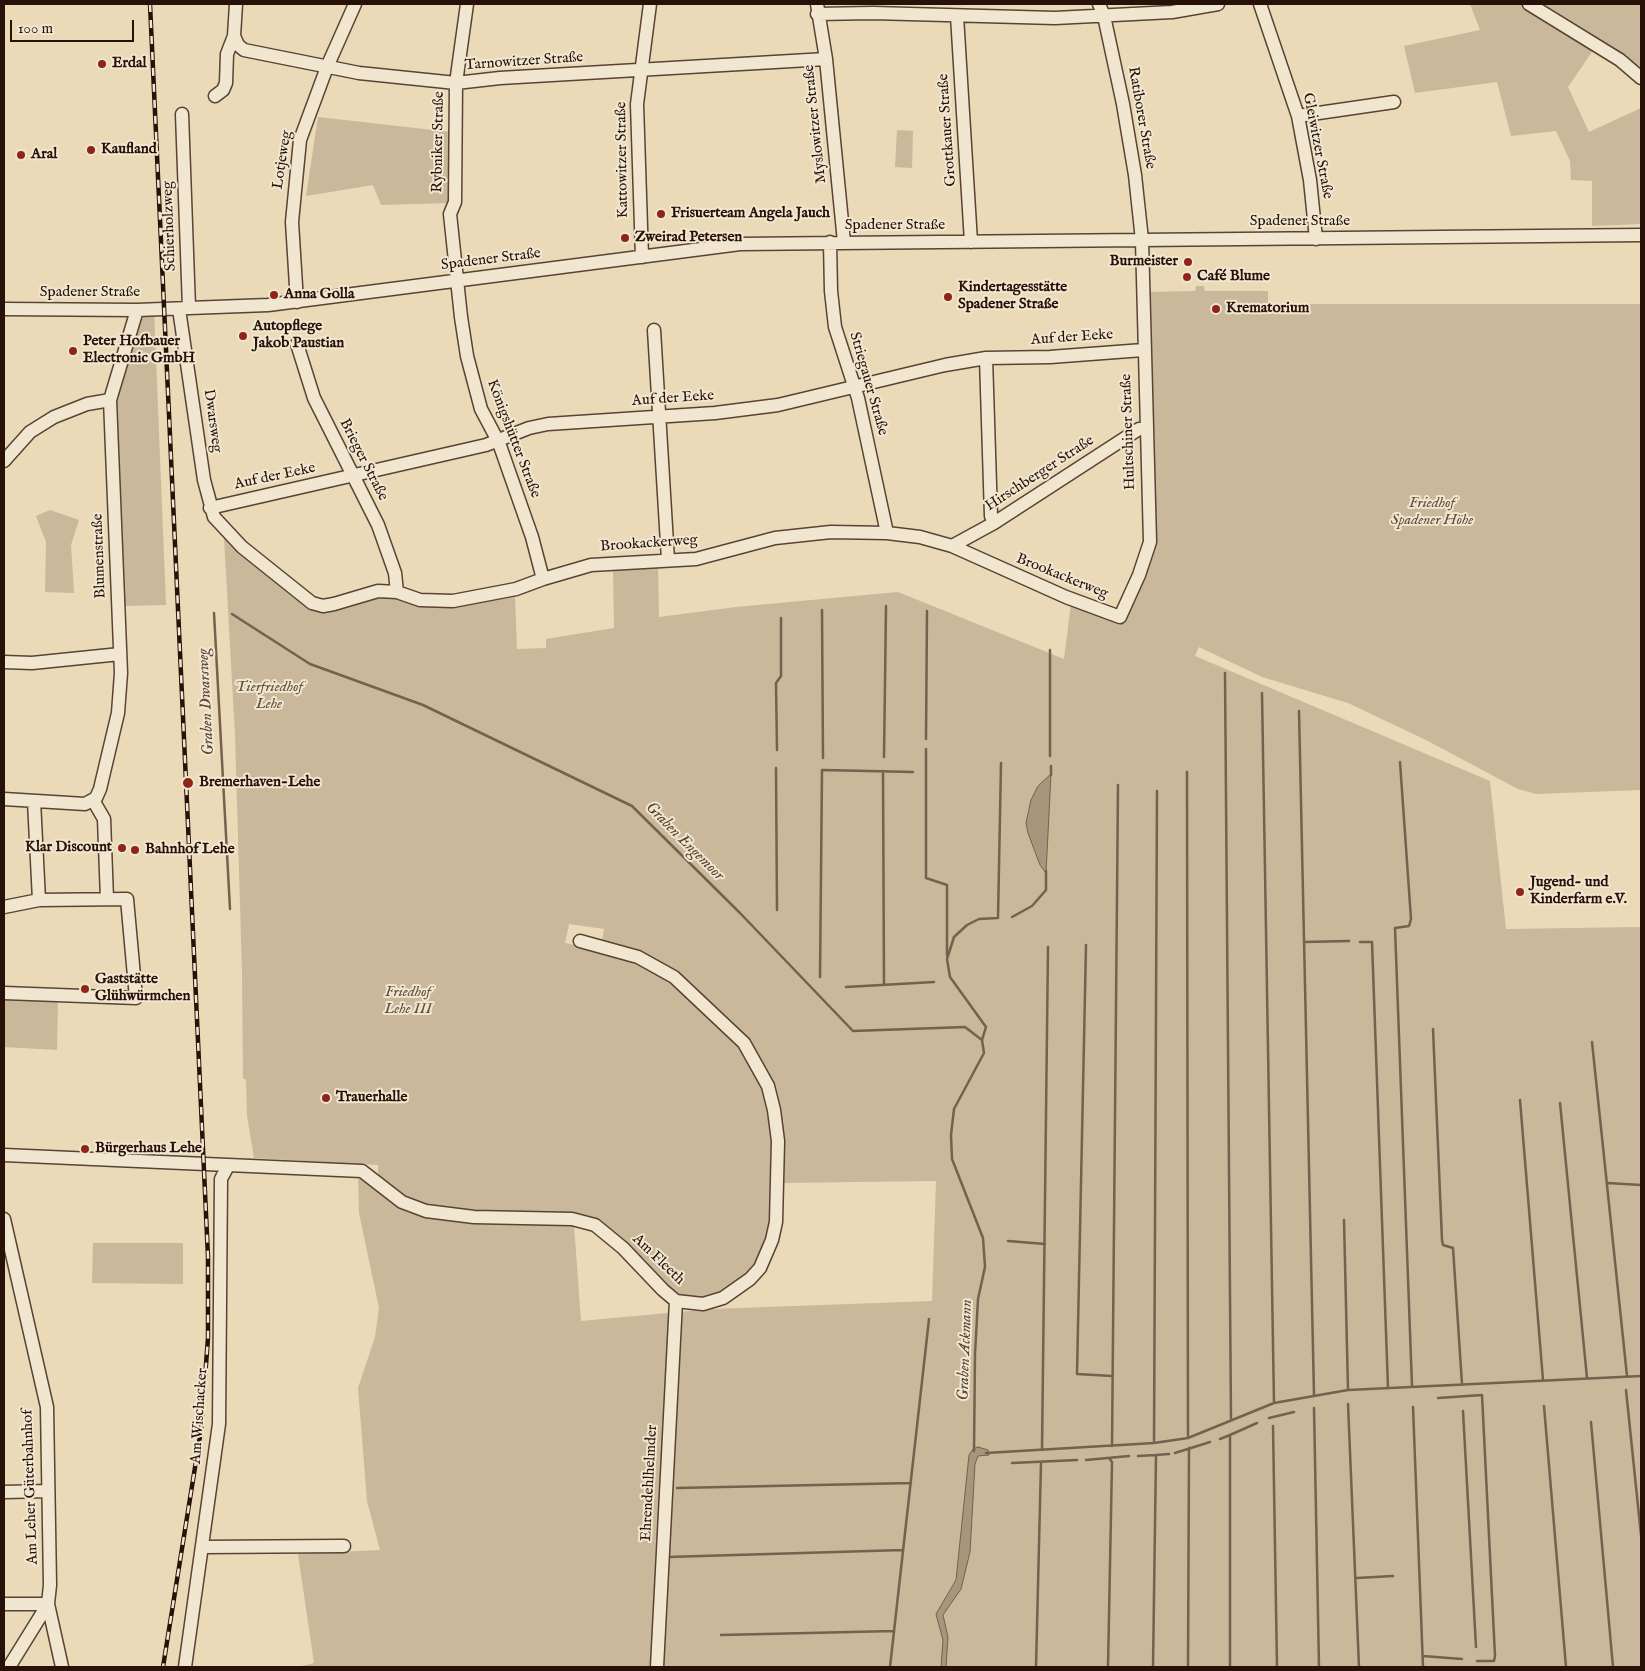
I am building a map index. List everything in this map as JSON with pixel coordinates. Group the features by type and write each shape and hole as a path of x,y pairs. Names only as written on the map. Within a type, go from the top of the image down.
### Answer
{"street":[{"path":"215,96 223,90 226,83 227,54 234,36 236,4"},
{"name":"Lotjeweg","path":"297,302 292,222 300,140 327,67 355,4"},
{"name":"Rybniker Straße","path":"457,280 450,214 455,202 456,83 468,4"},
{"name":"Kattowitzer Straße","path":"642,257 637,104 650,4"},
{"path":"817,9 957,16 1055,18 1102,10 1172,12 1218,4"},
{"name":"Gleiwitzer Straße","path":"1260,4 1298,116 1310,180 1316,238"},
{"path":"1529,4 1620,60 1641,78"},
{"name":"Myslowitzer Straße","path":"817,9 826,59 844,242"},
{"name":"Ratiborer Straße","path":"1102,10 1135,175 1142,240"},
{"name":"Grottkauer Straße","path":"957,16 971,242"},
{"name":"Tarnowitzer Straße","path":"234,36 238,45 244,50 359,73 456,83 500,78 826,59"},
{"path":"1298,116 1394,102"},
{"name":"Schierholzweg","path":"182,114 184,308"},
{"name":"Spadener Straße","path":"4,309 137,310 297,302 740,244 1641,235"},
{"name":"Hultschiner Straße","path":"1120,617 1139,575 1150,542 1143,350 1142,240"},
{"name":"Striegauer Straße","path":"830,242 831,291 835,327 853,388 858,398 887,532"},
{"name":"Königshütter Straße","path":"457,280 467,356 481,409 497,439 532,537 543,578"},
{"name":"Dwarsweg","path":"184,308 204,480 210,508"},
{"name":"Blumenstraße","path":"93,800 100,789 118,713 120,654 110,400 137,310"},
{"path":"654,330 661,416 668,560"},
{"name":"Brieger Straße","path":"297,344 314,398 330,433 355,476 378,525 395,573 397,592"},
{"name":"Auf der Eeke","path":"210,508 486,445 497,439 529,428 548,424 778,405 945,364 986,358 1050,357 1143,350"},
{"path":"986,358 992,516 994,523"},
{"path":"4,461 30,432 54,417 75,408 110,400"},
{"name":"Hirschberger Straße","path":"952,546 994,523 1139,429 1146,429"},
{"name":"Brookackerweg","path":"210,508 214,517 242,547 312,603 323,606 378,591 397,592 420,600 453,601 512,590 543,578 591,565 696,559 775,538 831,532 887,532 920,536 952,546 1066,598 1120,617"},
{"path":"4,662 32,662 120,654"},
{"path":"4,799 85,804 93,800 104,819 107,899"},
{"path":"34,801 39,900"},
{"path":"4,907 39,900 127,899 136,998 4,993"},
{"name":"Am Fleeth","path":"4,1155 228,1166 362,1170 402,1202 426,1211 474,1218 572,1219 595,1225 623,1248 676,1301 703,1304 723,1298 750,1279 765,1259 776,1222 778,1141 774,1110 768,1086 744,1043 674,977 638,956 580,941"},
{"name":"Am Wischacker","path":"185,1667 219,1424 222,1178 228,1166"},
{"name":"Am Leher Güterbahnhof","path":"4,1219 47,1407 50,1585 48,1604 62,1667"},
{"name":"Ehrendehlhelmder","path":"657,1667 676,1301"},
{"path":"4,1492 48,1491"},
{"path":"203,1548 344,1546"},
{"path":"4,1604 48,1604"},
{"path":"9,1667 48,1604"}],"green space":[{"path":"1470,4 1641,4 1641,82 1594,49 1568,87 1589,132 1641,108 1641,224 1592,226 1592,181 1571,180 1570,161 1556,131 1511,136 1497,82 1415,93 1404,46 1480,30"},
{"path":"318,117 451,132 449,203 381,205 373,185 306,196"},
{"path":"897,130 913,131 912,168 895,167"},
{"path":"1196,286 1204,286 1205,291 1268,291 1268,303 1292,304 1641,304 1641,790 1536,794 1518,789 1426,740 1348,703 1262,677 1199,647 1195,656 1490,781 1506,929 1641,927 1641,1667 297,1667 314,1663 298,1554 380,1550 367,1501 358,1388 375,1337 379,1308 359,1213 358,1173 401,1205 425,1213 473,1220 574,1225 581,1321 711,1309 932,1301 936,1181 781,1183 783,1140 772,1087 747,1038 681,976 638,952 602,941 604,929 569,924 565,943 637,959 672,979 743,1049 764,1086 774,1135 773,1223 762,1257 742,1279 715,1295 695,1300 677,1295 666,1288 626,1245 595,1221 570,1215 475,1215 428,1208 408,1201 390,1190 378,1178 378,1165 254,1158 247,1116 246,1079 243,1079 235,735 224,537 299,599 308,604 323,608 389,594 420,604 453,606 515,595 517,649 546,648 546,639 614,628 613,568 658,564 659,617 736,607 898,592 1064,659 1071,603 1122,622 1151,555 1155,541 1148,292 1195,291"},
{"path":"154,309 166,605 123,606 112,401 139,310"},
{"path":"50,510 79,520 71,545 74,593 45,592 46,542 36,516"},
{"path":"4,999 58,1001 57,1050 4,1047"},
{"path":"93,1243 183,1243 183,1284 92,1283"}],"shaded area":[{"path":"1051,774 1046,873 1040,865 1026,823 1031,800 1038,786"},
{"path":"978,1447 988,1450 989,1455 978,1456 975,1464 970,1552 961,1589 943,1615 948,1637 946,1667 941,1667 943,1640 936,1614 956,1580 969,1455 973,1449"}],"waterway":[{"path":"884,757 886,606"},
{"path":"822,610 823,758"},
{"path":"926,739 927,611"},
{"name":"Graben Dwarsweg","path":"214,613 230,909"},
{"name":"Graben Engemoor","path":"232,614 310,664 423,705 632,806 740,913 853,1031 965,1027 982,1040"},
{"path":"777,750 776,683 781,676 781,618"},
{"path":"1050,650 1050,756"},
{"path":"1225,673 1231,1420"},
{"path":"1262,693 1274,1403"},
{"path":"1299,711 1314,1395"},
{"path":"926,749 926,878 947,885 947,955"},
{"path":"1400,762 1411,919 1409,926 1395,928 1412,1386"},
{"name":"Graben Ackmann","path":"974,1451 975,1354 978,1299 985,1267 983,1238 952,1159 951,1135 954,1109 984,1053 982,1040 986,1027 950,977 947,959 954,937 967,925 979,919 998,918 1001,763"},
{"path":"1051,766 1051,775"},
{"path":"776,768 777,910"},
{"path":"820,977 822,770 913,772"},
{"path":"883,771 884,985"},
{"path":"1187,772 1188,1438"},
{"path":"1112,1446 1118,785"},
{"path":"1154,1443 1157,791"},
{"path":"1012,917 1032,906 1046,890 1046,871"},
{"path":"1304,942 1349,941"},
{"path":"1360,942 1372,942 1388,1388"},
{"path":"1086,945 1077,1374 1112,1376"},
{"path":"1042,1450 1048,947"},
{"path":"846,987 934,982"},
{"path":"1433,1029 1442,1240 1443,1245 1453,1248 1462,1384"},
{"path":"1592,1042 1627,1376"},
{"path":"1520,1100 1543,1380"},
{"path":"1560,1103 1587,1378"},
{"path":"1608,1183 1641,1185"},
{"path":"1344,1220 1348,1390"},
{"path":"1008,1241 1045,1244"},
{"path":"890,1667 929,1319"},
{"path":"986,1453 1154,1443 1188,1438 1274,1403 1348,1390 1641,1376"},
{"path":"1626,1390 1641,1535"},
{"path":"1438,1398 1482,1395 1495,1656 1494,1661 1477,1661"},
{"path":"1348,1404 1359,1667"},
{"path":"1544,1406 1566,1667"},
{"path":"1413,1407 1423,1667"},
{"path":"1314,1408 1319,1667"},
{"path":"1463,1411 1476,1647"},
{"path":"1269,1418 1294,1412"},
{"path":"1591,1422 1613,1667"},
{"path":"1230,1435 1257,1423"},
{"path":"1273,1426 1277,1667"},
{"path":"1220,1439 1230,1435 1230,1667"},
{"path":"1175,1453 1210,1442"},
{"path":"1188,1667 1189,1448"},
{"path":"1156,1455 1169,1454"},
{"path":"1138,1456 1156,1455 1153,1667"},
{"path":"1086,1460 1129,1456"},
{"path":"1108,1667 1112,1462 1109,1458"},
{"path":"1012,1463 1077,1460"},
{"path":"1036,1667 1041,1463"},
{"path":"677,1488 911,1483"},
{"path":"668,1557 903,1550"},
{"path":"1357,1578 1393,1576"},
{"path":"721,1635 894,1631"},
{"path":"1423,1656 1462,1659"}],"railway":[{"path":"150,4 208,1257 208,1338 201,1430 163,1667"}],"place":[{"name":"Erdal","path":"102,64"},
{"name":"Kaufland","path":"91,150"},
{"name":"Aral","path":"21,155"},
{"name":"Frisuerteam Angela Jauch","path":"661,214"},
{"name":"Zweirad Petersen","path":"625,238"},
{"name":"Burmeister","path":"1188,262"},
{"name":"Café Blume","path":"1187,277"},
{"name":"Anna Golla","path":"274,295"},
{"name":"Kindertagesstätte Spadener Straße","path":"948,297"},
{"name":"Krematorium","path":"1216,309"},
{"name":"Autopflege Jakob Paustian","path":"243,336"},
{"name":"Peter Hofbauer Electronic GmbH","path":"73,351"},
{"name":"Bremerhaven-Lehe","path":"188,783"},
{"name":"Klar Discount","path":"122,848"},
{"name":"Bahnhof Lehe","path":"135,850"},
{"name":"Jugend- und Kinderfarm e.V.","path":"1520,892"},
{"name":"Gaststätte Glühwürmchen","path":"85,989"},
{"name":"Trauerhalle","path":"326,1098"},
{"name":"Bürgerhaus Lehe","path":"85,1149"}],"park label":[{"name":"Friedhof Spadener Höhe","path":"1432,512"},
{"name":"Tierfriedhof Lehe","path":"269,696"},
{"name":"Friedhof Lehe III","path":"408,1002"}]}
